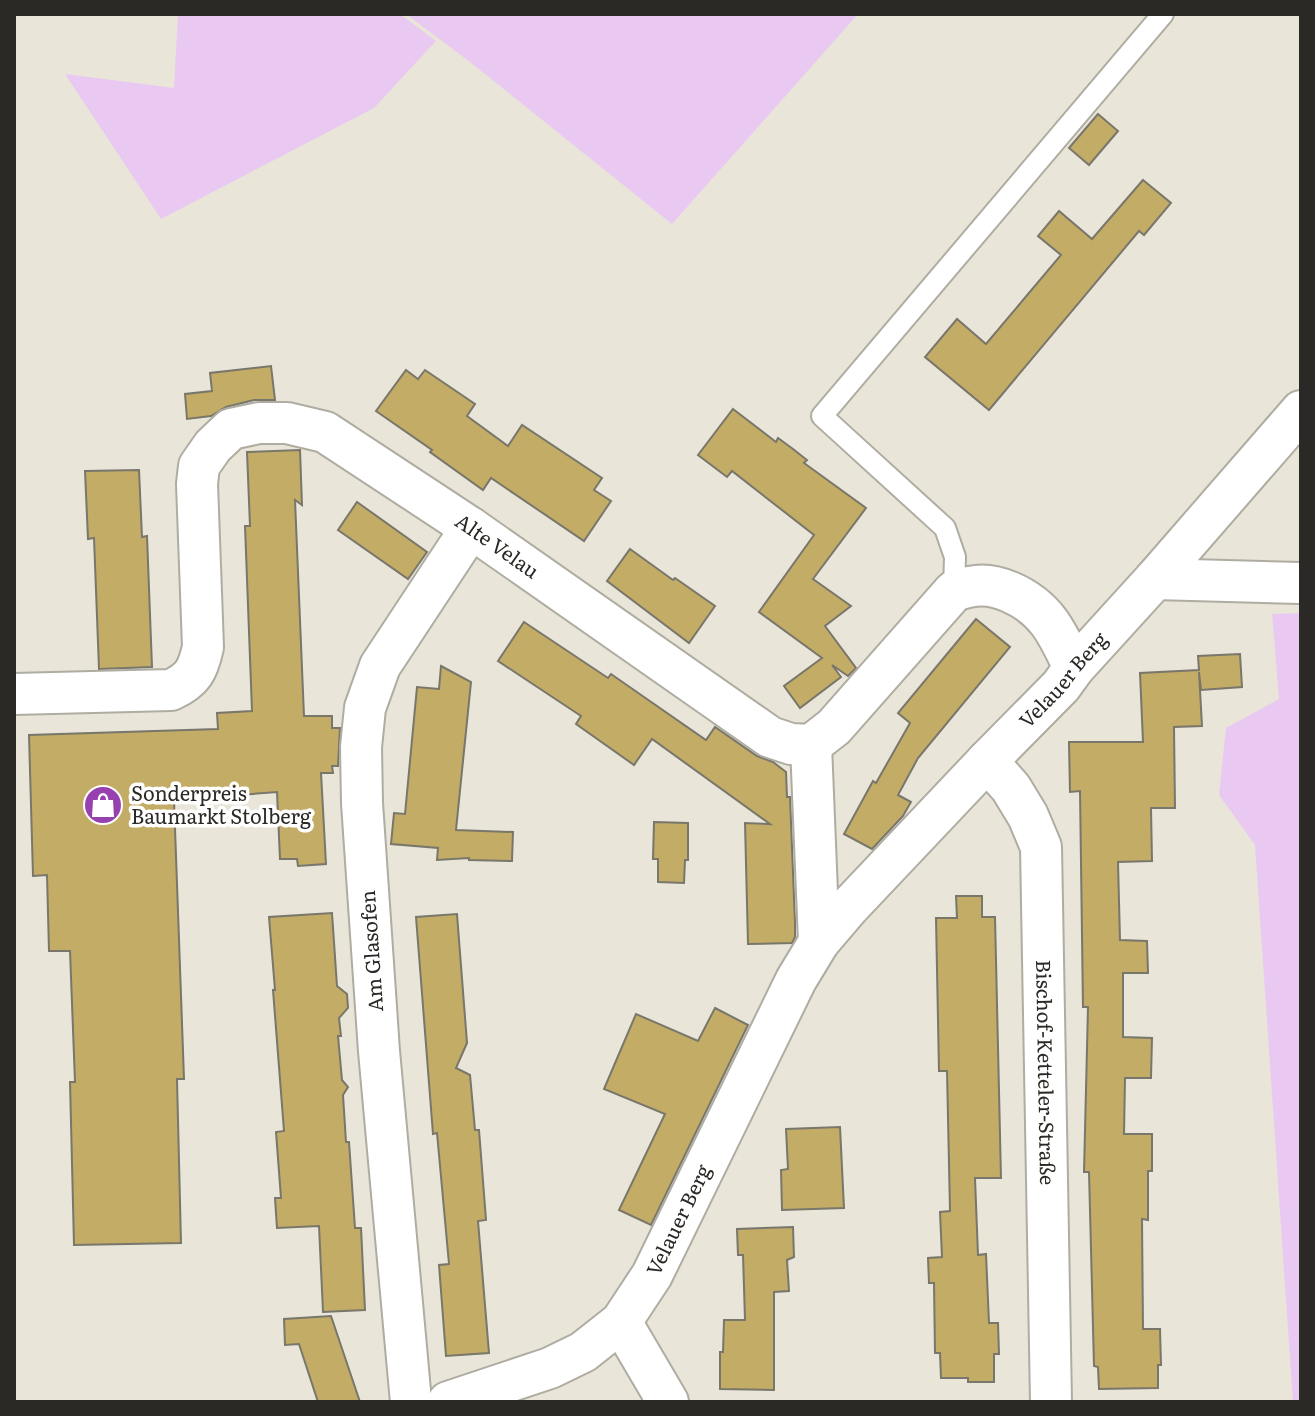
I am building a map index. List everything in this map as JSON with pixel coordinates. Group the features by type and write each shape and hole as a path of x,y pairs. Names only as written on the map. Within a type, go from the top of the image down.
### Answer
{"street":[{"name":"Velauer Berg","path":"448,1402 550,1368 583,1352 621,1322 652,1275 796,980 819,942 1061,686 1301,411"},
{"name":"Alte Velau","path":"14,694 171,690 185,684 198,667 203,647 199,466 213,446 231,429 259,423 287,423 325,432 471,528 770,737 791,744 811,745"},
{"name":"Am Glasofen","path":"411,1402 379,1051 361,747 365,708 380,666 471,528"},
{"path":"1155,579 1301,583"},
{"path":"819,942 811,745 834,727 954,591 973,585 998,587 1025,598 1042,611 1057,632 1074,668"},
{"name":"Bischof-Ketteler-Straße","path":"987,761 1011,788 1028,816 1041,847 1051,1402"},
{"path":"621,1322 668,1402"}],"lane":[{"path":"954,591 955,557 945,528 822,416 1163,14"}],"shaded area":[{"path":"178,14 400,14 436,41 374,108 161,219 65,74 174,88"},
{"path":"406,14 858,14 672,224"},
{"path":"1301,613 1301,1402 1293,1402 1255,845 1219,795 1226,728 1279,699 1272,614"}],"building":[{"path":"1098,114 1118,131 1089,165 1069,148"},
{"path":"1143,180 1171,203 1144,235 1139,231 989,410 925,357 957,319 986,344 1061,255 1038,236 1059,211 1092,239"},
{"path":"271,366 275,400 254,400 226,407 211,416 187,419 185,394 212,391 210,373"},
{"path":"406,370 418,379 425,370 475,404 467,416 508,446 522,425 602,478 594,490 611,501 584,541 491,478 483,490 376,411"},
{"path":"733,409 776,442 778,438 793,449 807,460 804,463 866,508 813,579 851,606 825,626 856,668 848,676 832,665 841,677 800,708 784,686 822,658 759,612 814,535 732,471 727,477 698,455"},
{"path":"300,450 302,505 295,500 304,716 332,716 332,728 340,728 338,766 332,766 333,773 321,773 326,864 298,866 297,859 280,859 277,792 174,800 184,1079 177,1079 181,1243 74,1245 70,1082 75,1082 70,951 49,951 47,875 33,876 29,735 218,729 217,713 252,711 245,526 250,526 247,452"},
{"path":"139,470 142,537 147,536 152,667 99,669 94,538 88,539 85,471"},
{"path":"357,502 427,552 408,579 338,530"},
{"path":"630,549 715,606 689,643 607,581"},
{"path":"976,619 1010,647 918,758 898,795 911,802 903,816 872,849 844,834 910,723 898,713"},
{"path":"524,622 608,678 611,674 706,740 715,727 786,772 787,797 790,797 795,923 792,943 748,944 745,823 770,824 652,739 634,765 576,724 581,716 498,661"},
{"path":"1240,654 1242,687 1201,690 1199,672 1202,726 1174,727 1175,808 1151,808 1152,861 1118,862 1120,940 1147,941 1148,973 1123,973 1123,1037 1152,1038 1151,1078 1125,1078 1124,1134 1152,1134 1148,1220 1142,1219 1143,1329 1160,1329 1161,1365 1158,1365 1158,1388 1099,1389 1098,1367 1094,1366 1089,1172 1084,1172 1088,1007 1083,1007 1080,791 1070,792 1069,742 1143,742 1140,673 1199,670 1198,656"},
{"path":"441,666 471,682 456,830 513,832 512,861 469,858 437,860 438,848 391,844 394,813 405,814 417,687 439,689"},
{"path":"654,822 688,823 688,860 685,860 684,883 658,882 658,859 653,859"},
{"path":"956,896 982,896 982,917 995,917 1001,1178 975,1178 978,1255 986,1254 989,1323 998,1323 999,1354 994,1354 994,1382 941,1378 940,1353 935,1353 934,1283 929,1283 928,1258 942,1257 940,1212 950,1211 947,1071 939,1071 936,918 957,918"},
{"path":"332,913 337,986 347,994 348,1008 339,1018 341,1036 338,1036 342,1080 348,1087 343,1095 346,1142 349,1142 355,1228 361,1228 365,1310 323,1312 319,1226 277,1228 275,1198 281,1198 276,1132 284,1131 269,917"},
{"path":"457,914 467,1043 456,1068 470,1075 475,1130 479,1130 486,1220 478,1221 489,1353 446,1356 439,1265 449,1264 437,1133 433,1134 416,917"},
{"path":"715,1008 748,1025 651,1225 619,1210 665,1114 604,1089 636,1014 698,1041"},
{"path":"840,1127 844,1208 782,1210 781,1170 788,1169 786,1129"},
{"path":"793,1227 794,1257 787,1260 789,1291 774,1292 774,1390 720,1389 724,1320 745,1320 743,1255 738,1255 737,1229"},
{"path":"331,1316 360,1402 318,1402 299,1344 285,1345 284,1319"}],"place":[{"name":"Sonderpreis Baumarkt Stolberg","path":"103,805"}]}
